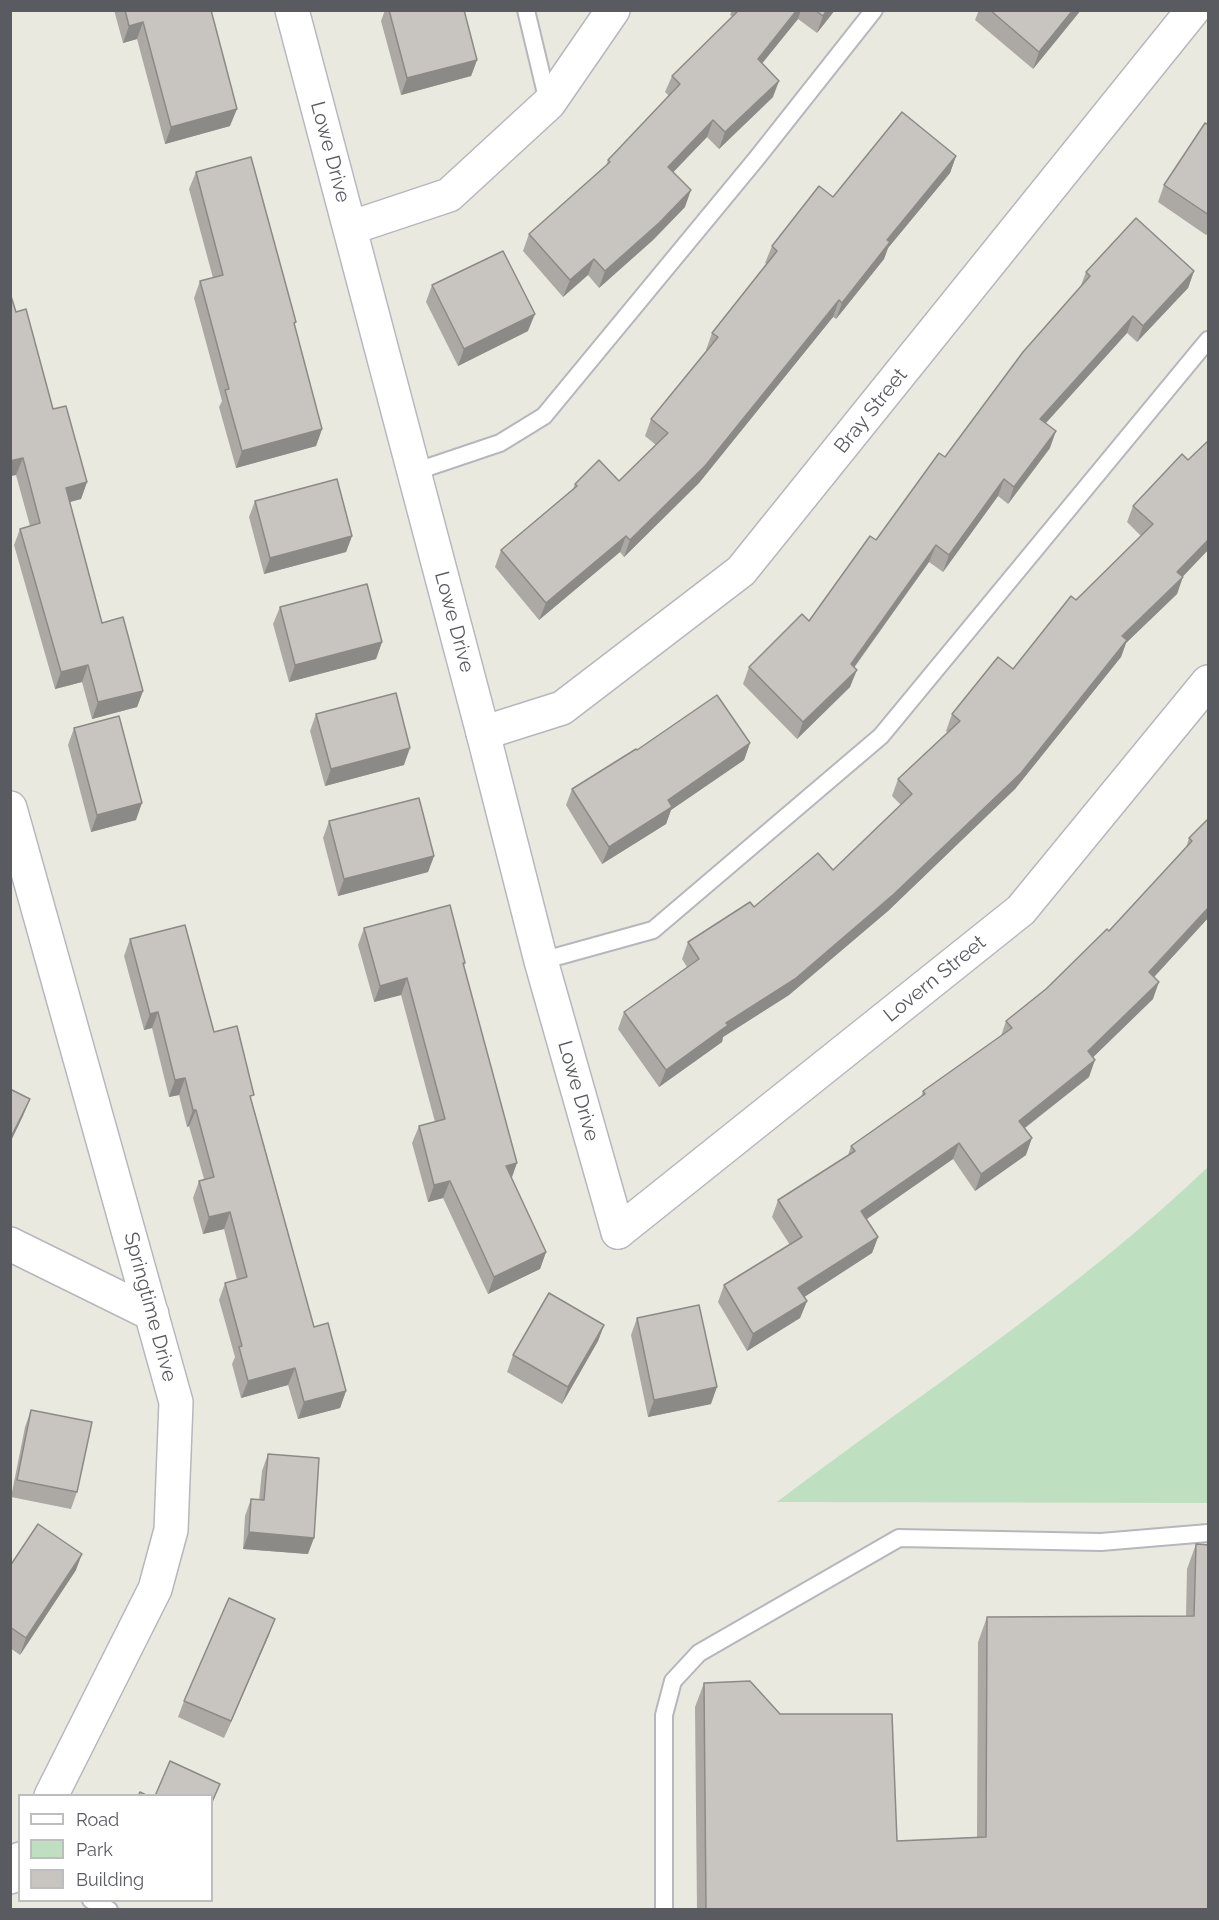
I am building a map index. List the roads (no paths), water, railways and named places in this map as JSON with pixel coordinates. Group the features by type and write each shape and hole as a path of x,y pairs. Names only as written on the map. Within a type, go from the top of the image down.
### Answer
{"street":[{"name":"Lowe Drive","path":"292,10 483,733 541,962 618,1232"},
{"path":"350,228 449,195 549,103 613,10"},
{"name":"Bray Street","path":"483,733 562,708 741,571 1194,10"},
{"name":"Lovern Street","path":"618,1232 1021,910 1209,682"},
{"name":"Springtime Drive","path":"10,808 176,1402 171,1530 155,1589 52,1794"},
{"path":"10,1244 152,1314"},
{"path":"10,1877 18,1863"}],"lane":[{"path":"526,10 549,103"},
{"path":"414,472 500,443 544,416 750,167 874,10"},
{"path":"541,962 653,930 881,736 1209,340"},
{"path":"664,1910 664,1715 673,1681 699,1653 899,1538 1101,1542 1209,1533"},
{"path":"95,1902 109,1910"}]}
